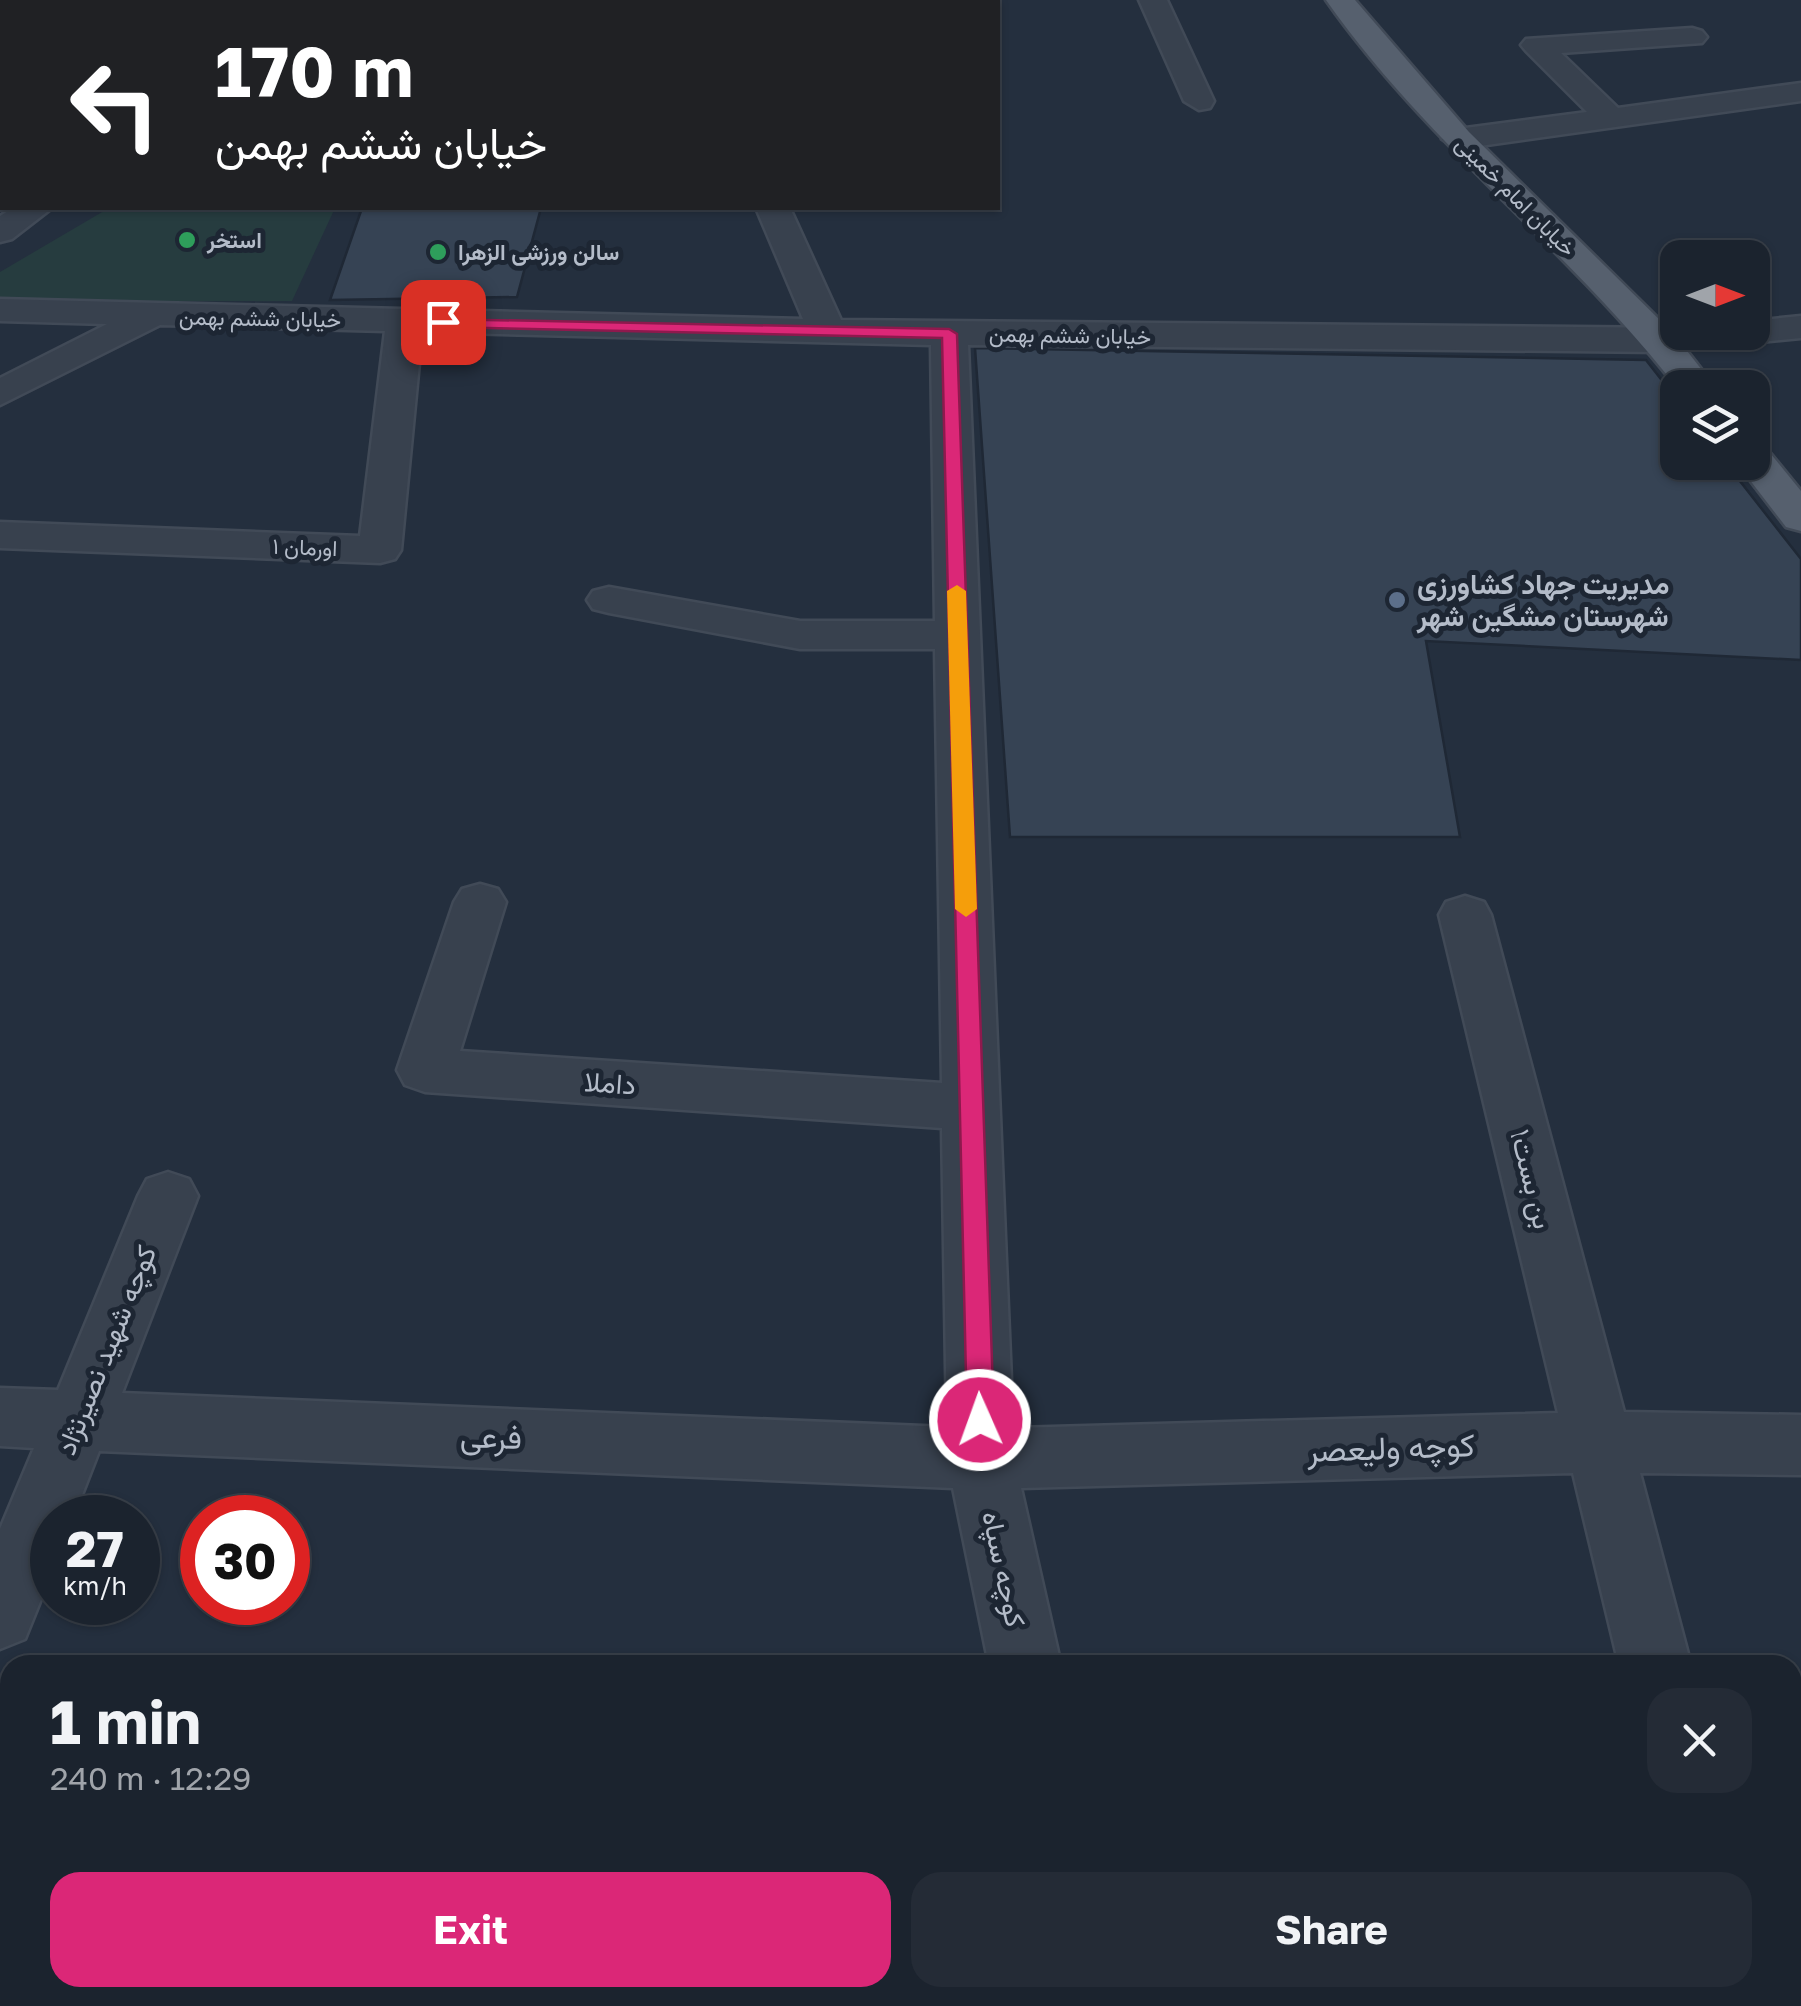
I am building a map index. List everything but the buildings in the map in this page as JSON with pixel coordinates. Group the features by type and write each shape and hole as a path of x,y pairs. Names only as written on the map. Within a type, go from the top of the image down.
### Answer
{"main road":[{"name":"خیابان امام خمینی","path":"1340,0 1458,139 1660,341"},
{"name":"خیابان امام خمینی","path":"1667,350 1683,370"},
{"path":"1770,479 1801,518"}],"street":[{"path":"1153,0 1199,101"},
{"path":"1611,118 1536,45 1692,37"},
{"path":"1458,139 1801,92"},
{"path":"0,232 32,210"},
{"path":"773,210 827,331"},
{"name":"خیابان ششم بهمن","path":"0,310 949,334 1660,341"},
{"path":"0,393 150,316"},
{"name":"اورمان ۱","path":"0,536 380,550 404,321"},
{"name":"خیابان ششم بهمن","path":"1770,330 1801,327"},
{"name":"کوچه سپاه","path":"949,334 981,1458 1022,1655"},
{"path":"609,600 800,635 958,635"},
{"name":"داملا","path":"480,902 425,1070 971,1107"},
{"name":"بن بست۱","path":"1465,915 1653,1655"},
{"name":"کوچه شهید نصیرنژاد","path":"0,1615 168,1196"},
{"name":"فرعی","path":"0,1417 981,1458"},
{"name":"کوچه ولیعصر","path":"981,1458 1600,1442 1801,1446"}],"green space":[{"name":"استخر","path":"106,210 334,210 292,301 0,302 0,272"}],"slow traffic":[{"path":"957,591 966,909"}],"place":[{"name":"استخر","path":"187,240"},
{"name":"سالن ورزشی الزهرا","path":"438,252"},
{"name":"مدیریت جهاد کشاورزی شهرستان مشگین شهر","path":"1397,600"}],"route":[{"path":"443,322 949,334 980,1420"}]}
